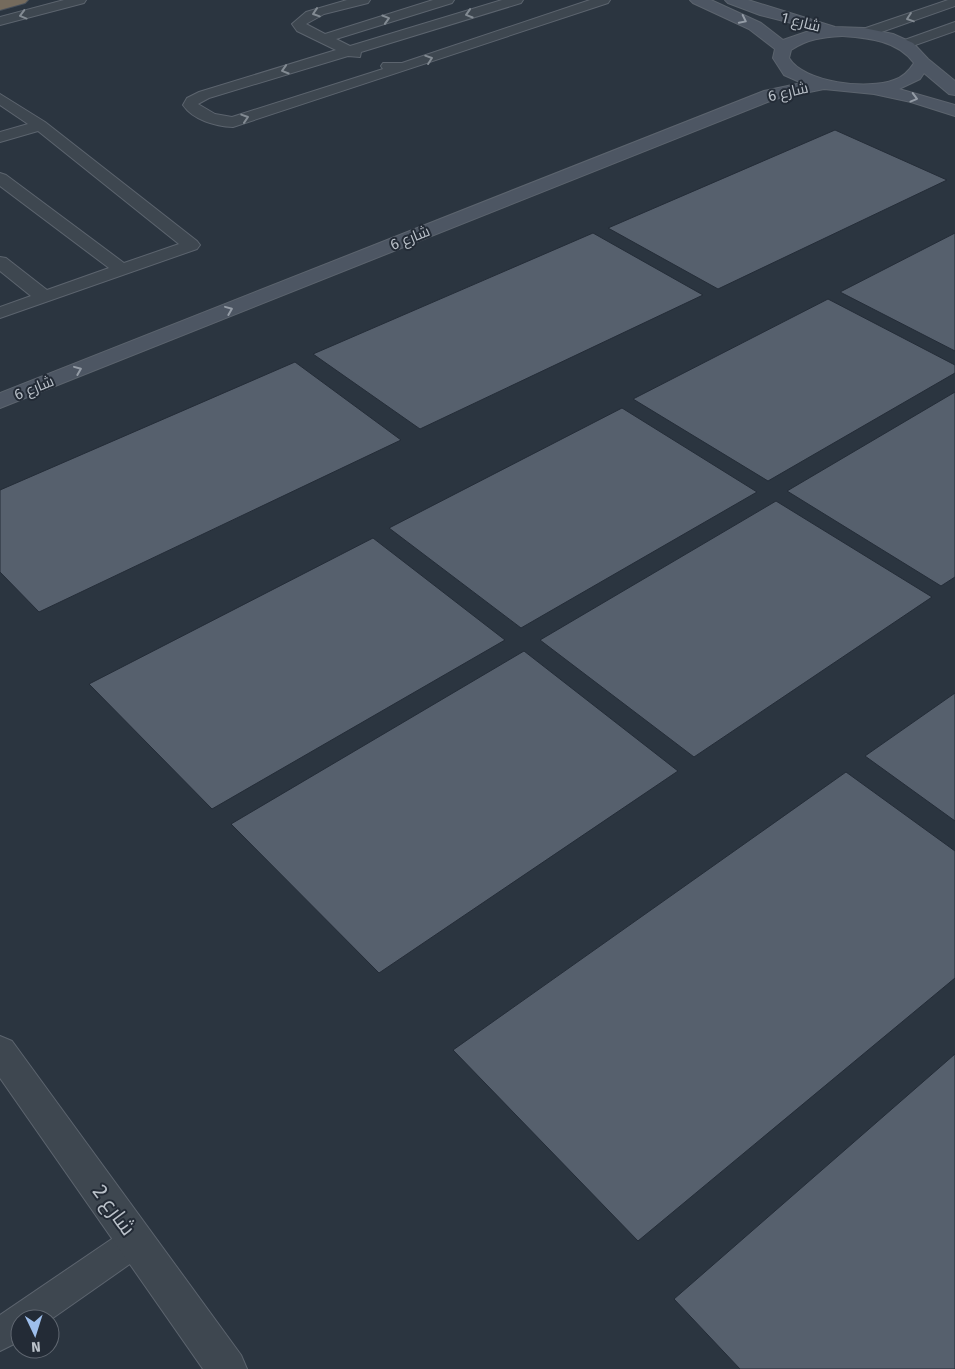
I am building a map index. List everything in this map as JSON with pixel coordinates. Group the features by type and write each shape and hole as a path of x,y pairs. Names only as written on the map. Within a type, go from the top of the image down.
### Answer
{"highway":[{"path":"0,5 20,0"}],"street":[{"name":"شارع 1","path":"698,0 755,26 783,48"},
{"name":"شارع 1","path":"733,0 789,19 842,31"},
{"path":"955,90 922,64 916,54 904,45 865,33 842,31 816,33 802,36 783,48 781,58 791,72 824,84 847,88 872,89 916,98 955,111"},
{"path":"872,89 892,86 909,80 919,72 922,64"},
{"name":"شارع 6","path":"0,384 758,88 791,72"},
{"name":"شارع 6","path":"0,401 770,95 824,84"},
{"name":"شارع 2","path":"0,1051 227,1369"}],"lane":[{"path":"0,21 79,0"},
{"path":"363,0 303,19 299,24 302,28 377,65 403,67"},
{"path":"323,38 447,0"},
{"path":"516,0 204,95 192,101 190,105 198,112 220,122 233,122 601,0"},
{"path":"950,0 955,2"},
{"path":"865,33 955,2"},
{"path":"904,45 955,26"},
{"path":"0,98 40,125 191,245 0,313"},
{"path":"0,137 40,125"},
{"path":"0,178 122,270"},
{"path":"0,262 44,298"},
{"path":"37,1309 136,1242"}],"building":[{"path":"835,130 947,180 718,289 608,228"},
{"path":"593,233 703,295 420,429 313,354"},
{"path":"955,233 955,351 840,292"},
{"path":"828,299 955,365 955,373 768,481 633,399"},
{"path":"295,362 401,440 39,612 0,572 0,490"},
{"path":"955,392 955,577 941,586 787,491"},
{"path":"622,408 757,492 521,628 389,528"},
{"path":"776,501 932,597 694,757 540,640"},
{"path":"373,538 505,640 212,809 89,684"},
{"path":"524,651 678,771 379,973 231,824"},
{"path":"955,693 955,821 865,756"},
{"path":"846,772 955,851 955,978 638,1241 453,1050"},
{"path":"955,1054 955,1369 740,1369 674,1299"}]}
